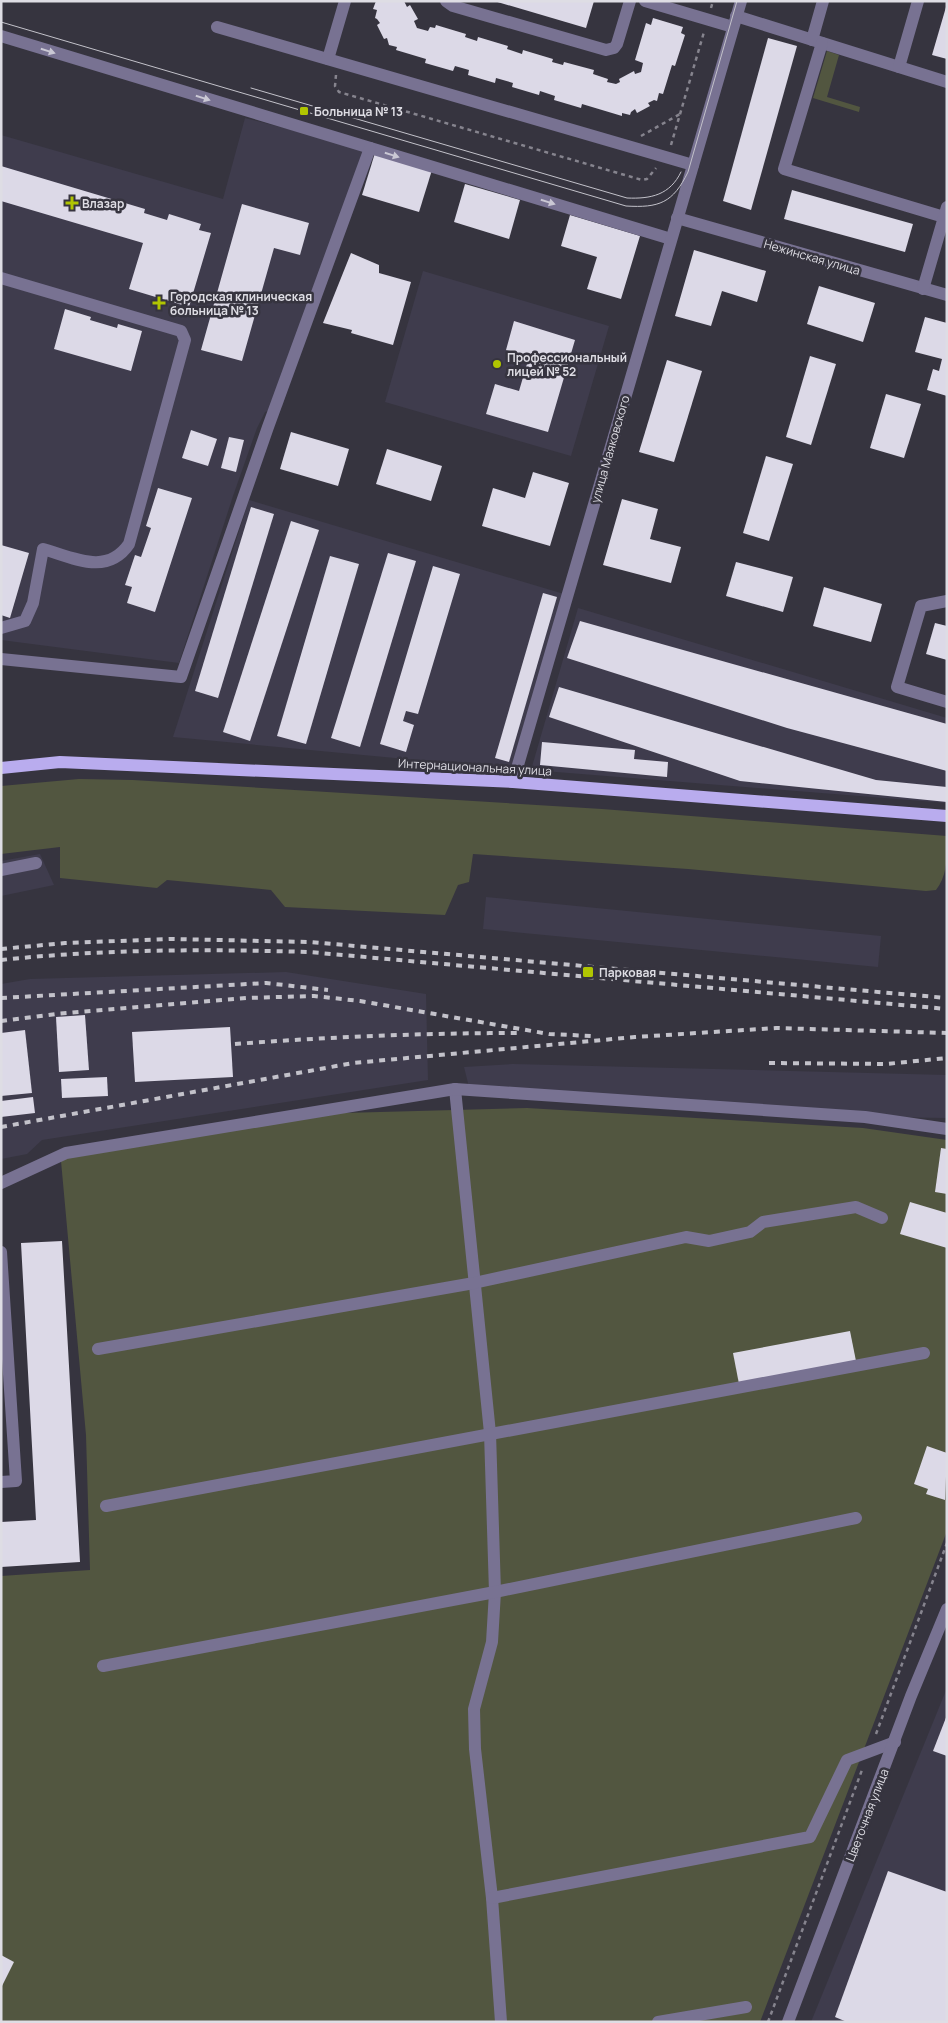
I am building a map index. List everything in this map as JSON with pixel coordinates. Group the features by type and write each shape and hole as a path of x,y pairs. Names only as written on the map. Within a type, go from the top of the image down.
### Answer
{"main road":[{"name":"Интернациональная улица","path":"1,768 60,762 513,782 947,816"}],"street":[{"path":"334,61 345,1"},
{"path":"446,1 453,6 606,50 617,44 630,1"},
{"path":"645,1 708,20 735,22 817,42 947,82"},
{"name":"улица Маяковского","path":"513,782 741,1"},
{"path":"823,1 817,42 784,169 945,212 923,288"},
{"path":"898,67 918,1"},
{"path":"217,27 693,165"},
{"path":"1,36 671,240"},
{"path":"1,659 181,677 268,428 370,148"},
{"name":"Нежинская улица","path":"678,218 947,296"},
{"path":"1,278 181,332 185,340 128,544 121,555 108,562 94,563 43,549 33,603 25,621 1,628"},
{"path":"947,601 921,606 897,687 947,702"},
{"path":"1,870 36,863"},
{"path":"1,1183 66,1153 455,1088 865,1116 947,1129"},
{"path":"455,1088 490,1433 495,1592 492,1642 474,1709 476,1749 492,1898 501,2022"},
{"path":"98,1349 474,1283 686,1237 709,1241 750,1232 762,1222 856,1207 882,1218"},
{"path":"1,1252 16,1481 1,1482"},
{"path":"106,1506 924,1353"},
{"path":"104,1666 495,1592 856,1518"},
{"name":"Цветочная улица","path":"788,2022 911,1696 947,1609"},
{"path":"492,1898 810,1837 847,1760 895,1742"},
{"path":"658,2022 746,2007"}],"path":[{"path":"334,61 334,82 339,92 644,180 647,179 665,157 670,148 713,1"},
{"path":"624,145 680,113"},
{"path":"768,2022 947,1543"}],"shaded area":[{"name":"Городская клиническая больница № 13","path":"245,118 367,149 282,407 265,412 257,428 179,663 1,640 1,135 223,199"},
{"name":"Профессиональный лицей № 52","path":"423,271 609,326 571,456 385,402"},
{"path":"249,500 564,594 512,769 173,737"},
{"path":"578,608 947,718 947,803 531,770"},
{"path":"40,854 54,885 1,896 1,861"},
{"path":"486,897 881,936 878,967 483,929"},
{"path":"286,972 426,994 428,1080 42,1140 27,1154 1,1159 1,984 30,979"},
{"path":"513,1064 947,1075 947,1118 880,1117 470,1091 464,1067"},
{"path":"947,1688 947,2022 811,2022"}],"green space":[{"path":"827,51 839,55 827,97 860,107 859,112 813,98"},
{"path":"79,779 133,780 602,809 947,836 947,857 945,871 940,884 936,890 926,891 688,869 473,854 469,882 458,885 445,915 285,907 271,890 167,880 157,888 60,878 60,847 1,854 1,786"},
{"path":"527,1108 863,1128 947,1140 947,1531 760,2022 1,2022 1,1576 90,1570 86,1435 60,1150 306,1114"}],"building":[{"path":"376,1 404,1 407,7 410,5 418,19 414,21 417,28 428,31 430,27 435,28 436,25 466,34 465,37 477,41 478,37 508,46 507,49 522,54 523,50 553,59 552,62 563,65 564,62 594,70 593,74 608,79 607,82 616,84 620,82 619,79 634,71 635,74 641,72 643,63 635,60 646,23 651,25 653,18 683,27 681,33 685,35 675,66 672,65 663,94 659,93 657,101 654,100 648,103 650,106 637,113 635,109 630,115 622,113 622,116 582,104 581,108 554,100 555,96 540,91 539,95 512,87 513,83 496,78 495,83 468,75 469,70 455,66 453,71 425,63 426,59 396,50 397,47 389,45 387,38 384,39 377,25 380,23 375,18 377,10 373,9"},
{"path":"494,1 594,1 586,28"},
{"path":"947,7 947,59 932,55"},
{"path":"768,38 797,46 751,210 723,201"},
{"path":"375,153 432,170 419,212 362,195"},
{"path":"1,166 145,209 144,213 167,220 169,214 201,224 199,230 211,233 189,307 129,289 143,243 1,201"},
{"path":"465,184 520,200 509,239 454,222"},
{"path":"792,190 913,224 905,252 784,219"},
{"path":"242,204 309,223 300,255 274,248 242,361 201,350"},
{"path":"570,215 640,236 621,299 587,289 597,257 561,246"},
{"path":"694,250 766,271 757,302 722,291 711,326 675,316"},
{"path":"351,253 379,265 379,273 411,282 393,345 351,333 352,330 323,323"},
{"path":"819,286 875,303 863,342 807,324"},
{"path":"65,309 91,317 90,320 117,328 118,324 142,331 131,371 54,349"},
{"path":"925,317 947,323 947,396 927,390 933,369 939,371 942,359 915,352"},
{"path":"514,321 575,340 548,432 486,414 495,384 519,391 529,357 506,350"},
{"path":"810,356 836,364 811,445 786,437"},
{"path":"667,360 702,371 674,462 639,452"},
{"path":"886,394 921,404 904,458 870,448"},
{"path":"191,430 217,439 208,466 182,458"},
{"path":"291,432 349,449 338,486 280,469"},
{"path":"229,437 244,440 236,472 221,468"},
{"path":"387,449 442,466 431,501 376,484"},
{"path":"766,456 793,464 769,541 743,533"},
{"path":"533,472 569,483 550,546 482,526 493,488 525,498"},
{"path":"158,488 192,498 155,612 127,603 132,587 125,585 135,555 141,557 151,528 146,526"},
{"path":"622,499 658,509 650,539 681,547 671,583 603,565"},
{"path":"251,507 274,514 218,698 195,691"},
{"path":"291,521 319,530 250,741 223,732"},
{"path":"1,545 29,553 10,618 1,615"},
{"path":"388,553 416,561 360,747 331,738"},
{"path":"330,556 359,564 306,744 277,736"},
{"path":"736,562 793,577 783,612 726,596"},
{"path":"433,566 460,574 418,714 406,711 403,721 414,725 406,752 380,744"},
{"path":"824,587 882,604 871,642 813,626"},
{"path":"543,593 557,597 509,762 495,758"},
{"path":"580,621 947,724 947,771 787,728 567,658"},
{"path":"935,623 947,626 947,660 926,654"},
{"path":"559,687 876,780 947,787 947,802 740,781 549,717"},
{"path":"542,742 635,750 634,759 668,762 667,777 540,765"},
{"path":"85,1015 89,1070 59,1072 56,1017"},
{"path":"230,1027 233,1077 135,1082 132,1032"},
{"path":"25,1030 32,1093 1,1096 1,1033"},
{"path":"107,1077 108,1096 62,1098 61,1079"},
{"path":"33,1097 35,1113 1,1117 1,1101"},
{"path":"941,1148 947,1149 947,1194 935,1192"},
{"path":"910,1202 947,1213 947,1248 900,1234"},
{"path":"62,1241 80,1562 1,1567 1,1522 36,1520 21,1243"},
{"path":"850,1331 856,1361 739,1384 733,1353"},
{"path":"927,1446 947,1453 945,1500 926,1494 928,1489 914,1484"},
{"path":"947,1715 947,1756 933,1751"},
{"path":"888,1871 947,1892 947,2022 847,2022 835,2017"},
{"path":"1,1955 14,1962 1,1988"}],"tram line":[{"path":"1,22 626,206 648,206 670,197 677,191 688,172 737,1"},
{"path":"251,88 627,198 644,198 659,194 671,186 681,172"}],"railway":[{"path":"1,949 65,943 171,939 310,942 947,998"},
{"path":"1,960 40,956 155,951 309,952 947,1009"},
{"path":"1,998 266,983 328,990"},
{"path":"1,1021 56,1014 246,998 314,996 360,1001 549,1034 592,1036"},
{"path":"1,1127 353,1063 635,1037 776,1028 947,1033"},
{"path":"235,1044 376,1036 517,1033"},
{"path":"769,1063 886,1064 947,1058"}],"place":[{"name":"Больница № 13","path":"304,111"},
{"name":"Влазар","path":"72,203"},
{"name":"Городская клиническая больница № 13","path":"159,303"},
{"name":"Профессиональный лицей № 52","path":"497,364"},
{"name":"Парковая","path":"588,972"}]}
